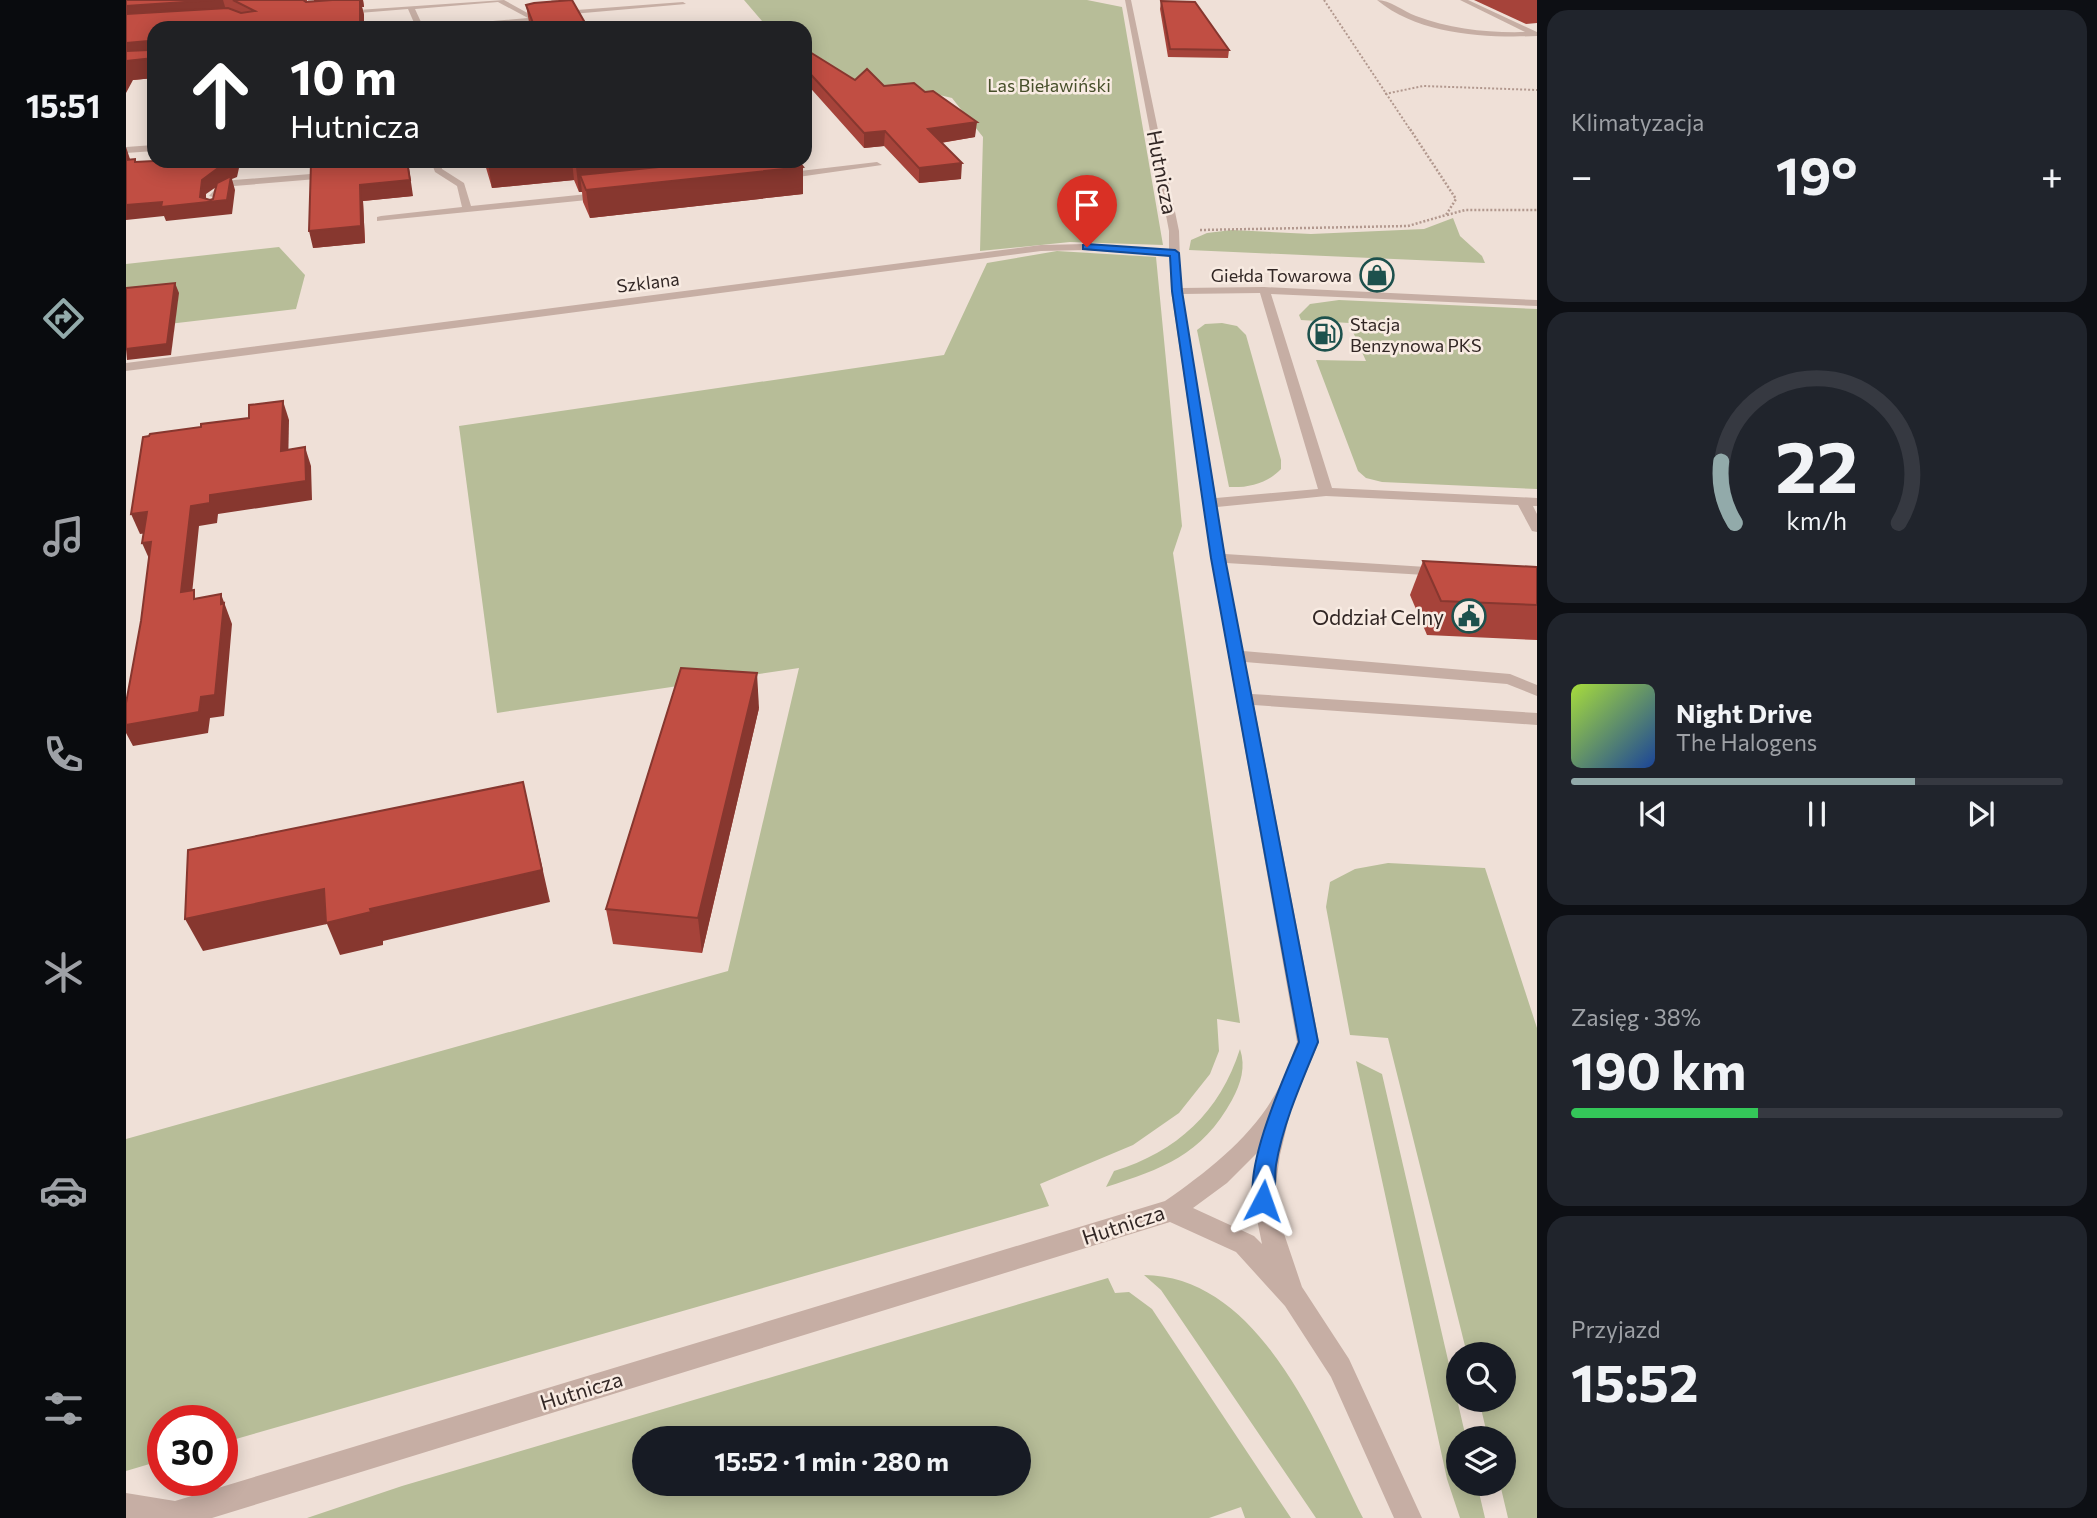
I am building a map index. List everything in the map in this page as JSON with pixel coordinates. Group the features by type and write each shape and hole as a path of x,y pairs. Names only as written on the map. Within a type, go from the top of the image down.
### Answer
{"street":[{"path":"311,0 310,15 434,3 499,0 536,20 523,21"},
{"path":"554,0 561,13 683,4"},
{"name":"Hutnicza","path":"126,1507 170,1516 1171,1210 1213,1182 1249,1146 1284,1100 1308,1042 1218,558 1177,291 1174,231 1128,0"},
{"path":"1380,0 1407,14 1450,28 1481,33 1535,34"},
{"path":"1463,0 1535,34"},
{"path":"411,7 417,21"},
{"path":"126,150 147,148"},
{"path":"785,176 877,165"},
{"path":"212,210 214,194 223,186 272,178 364,172 366,168"},
{"path":"438,168 461,185 467,209"},
{"path":"793,168 798,174"},
{"path":"381,219 619,193"},
{"name":"Szklana","path":"126,367 1041,248 1087,247 1175,253"},
{"path":"1264,290 1326,492"},
{"path":"1177,291 1264,290 1537,303"},
{"path":"1210,503 1326,492 1530,501 1537,528"},
{"path":"1218,558 1462,573"},
{"path":"1236,656 1510,679 1537,691"},
{"path":"1244,699 1530,719"},
{"path":"1284,1100 1266,1166 1263,1201 1277,1253 1294,1297"},
{"path":"1171,1210 1244,1244 1294,1297 1340,1368 1408,1518"}],"path":[{"path":"1324,0 1456,199 1446,215"},
{"path":"1385,94 1423,86 1537,90"},
{"path":"1174,231 1408,226 1465,210 1537,210"}],"green space":[{"name":"Las Bieławiński","path":"744,0 1087,0 1122,7 1163,245 1070,242 980,251 983,137 952,98 906,87 873,87 812,65 812,21 762,21"},
{"path":"1453,218 1460,236 1482,256 1485,263 1189,250 1191,240 1207,233 1232,230 1311,234 1424,229"},
{"path":"279,247 305,275 296,309 126,329 126,264"},
{"path":"1057,251 1156,257 1182,526 1173,553 1240,1023 1217,1019 1219,1051 1210,1074 1179,1113 1133,1145 1040,1184 1049,1206 238,1438 238,1405 147,1405 147,1465 126,1471 126,1139 728,971 799,668 497,713 459,426 944,355 987,263"},
{"path":"1339,300 1537,309 1537,489 1382,482 1366,478 1358,471 1316,360 1366,361 1349,323 1301,320 1299,315 1310,304"},
{"path":"1205,324 1237,326 1246,335 1281,460 1281,469 1276,474 1257,484 1243,487 1229,487 1197,330"},
{"path":"1388,863 1485,868 1537,1028 1537,1518 1508,1518 1503,1496 1516,1496 1516,1426 1485,1426 1482,1412 1516,1412 1516,1342 1464,1342 1388,1038 1350,1035 1326,907 1330,882 1355,869"},
{"path":"1240,1049 1242,1075 1238,1087 1208,1134 1194,1147 1163,1166 1106,1187 1114,1171 1157,1153 1193,1126 1221,1092"},
{"path":"1356,1061 1382,1074 1446,1351 1446,1412 1460,1412 1463,1426 1446,1426 1446,1474"},
{"path":"1144,1275 1185,1282 1221,1301 1253,1329 1281,1364 1305,1403 1363,1518 1316,1518 1161,1290"},
{"path":"1108,1278 1115,1293 1129,1292 1152,1309 1291,1518 1245,1518 1241,1507 1209,1518 307,1518 402,1486"},
{"path":"1453,1496 1480,1496 1485,1518 1460,1518"}],"building":[{"path":"126,0 214,0 126,6"},
{"path":"233,0 360,0 360,21 147,21 147,41 126,43 126,14 228,8 241,13 255,11"},
{"path":"572,0 584,21 532,21 526,5"},
{"path":"1161,1 1195,2 1229,50 1170,49"},
{"path":"147,50 147,59 126,61 126,51"},
{"path":"812,53 855,80 867,69 884,86 914,83 925,92 933,91 977,122 928,129 962,163 919,168 885,131 864,133 812,76"},
{"path":"126,160 147,161 147,168 220,168 202,180 200,197 210,200 213,199 217,183 231,176 227,200 161,207 162,202 126,205"},
{"path":"311,168 408,168 410,180 360,185 361,226 309,231"},
{"path":"649,168 794,168 586,190 580,175"},
{"path":"175,283 167,344 126,349 126,288"},
{"path":"283,401 281,451 305,447 306,481 210,495 210,503 191,506 181,592 194,590 194,599 221,594 221,604 224,603 215,695 201,697 199,712 126,725 126,703 141,621 151,542 142,543 147,512 131,514 143,437 201,427 201,424 249,418 249,405"},
{"path":"1423,561 1537,567 1537,605 1441,601"},
{"path":"681,668 757,673 698,918 606,909"},
{"path":"523,782 542,870 370,909 371,912 326,923 324,889 185,919 188,850"}],"place":[{"name":"Giełda Towarowa","path":"1377,275"},
{"name":"Stacja Benzynowa PKS","path":"1325,334"},
{"name":"Oddział Celny","path":"1469,616"}],"route":[{"path":"1087,247 1175,253 1177,291 1218,558 1308,1042 1284,1100 1266,1166 1263,1201"}]}
